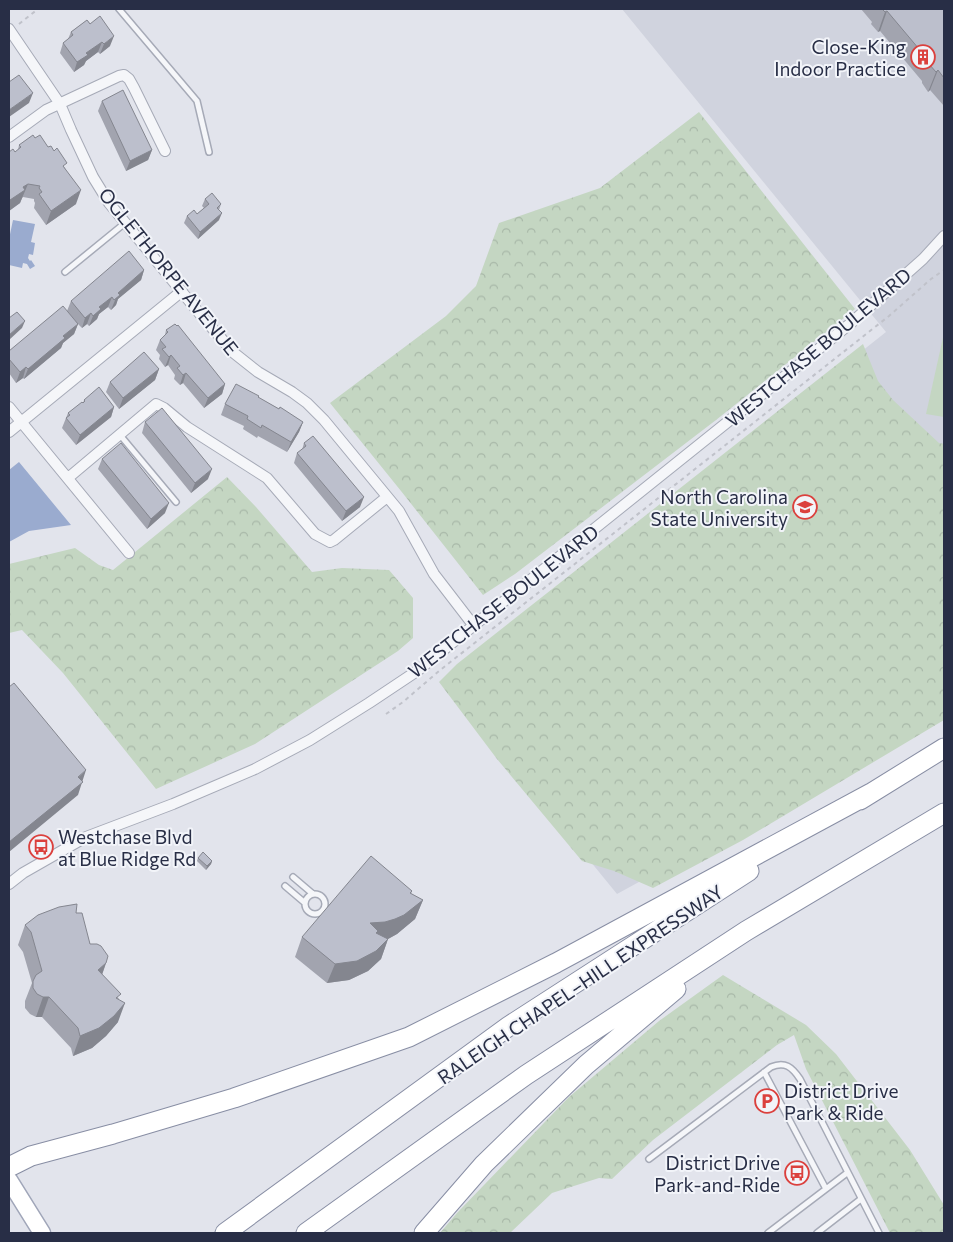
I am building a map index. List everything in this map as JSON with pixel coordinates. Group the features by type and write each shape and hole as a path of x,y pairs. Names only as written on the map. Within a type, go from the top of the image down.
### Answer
{"highway":[{"name":"RALEIGH CHAPEL–HILL EXPRESSWAY","path":"225,1233 509,1026 944,748"},
{"path":"9,1167 31,1156 234,1098 409,1038 556,963 871,793"},
{"path":"306,1233 526,1075 746,931 944,813"},
{"path":"424,1233 484,1164 586,1065 746,931"}],"main road":[{"path":"9,1180 42,1233"}],"street":[{"name":"OGLETHORPE AVENUE","path":"9,29 60,104 93,178 109,203 234,353 258,372 288,389 324,420 399,511 434,574 474,626"},
{"path":"9,137 40,114 124,75 129,79 134,88 166,151"},
{"name":"WESTCHASE BOULEVARD","path":"9,884 24,872 86,838 255,769 310,740 417,671 851,323 924,259 944,236"},
{"path":"9,432 182,291"},
{"path":"68,478 156,404 160,405 187,427 267,478 314,534 330,542 387,497"},
{"path":"9,407 129,553"}],"lane":[{"path":"119,9 197,101 209,152"},
{"path":"65,272 125,223"},
{"path":"119,434 176,502"},
{"path":"293,877 313,894 320,895 324,900 325,907 315,915 309,913 305,907 307,898 313,894"},
{"path":"285,886 305,903"},
{"path":"649,1159 771,1067 777,1064 784,1064 791,1068 800,1079 879,1233"},
{"path":"764,1072 826,1189"},
{"path":"768,1233 847,1172"},
{"path":"818,1233 861,1199"}],"path":[{"path":"23,20 38,9"},
{"path":"386,714 889,316 944,270"}],"shaded area":[{"name":"North Carolina State University","path":"622,9 944,9 944,715 617,894 444,682 886,332"}],"green space":[{"path":"699,112 855,309 716,420 515,574 483,595 330,403 446,316 476,286 499,223 600,188"},
{"path":"944,333 944,417 926,414"},
{"name":"North Carolina State University","path":"863,344 878,381 893,400 939,443 944,444 944,720 743,840 653,888 614,871 582,861 497,759 439,682 457,664"},
{"path":"227,477 256,507 312,572 342,568 389,570 413,598 413,638 398,651 255,744 156,789 63,673 22,630 9,633 9,564 75,548 99,565 113,570"},
{"path":"723,975 806,1025 836,1054 910,1150 944,1205 944,1233 890,1233 806,1069 794,1035 777,1045 653,1140 612,1179 599,1178 552,1193 510,1233 440,1233 569,1097 659,1021"}],"water":[{"path":"13,220 35,224 31,242 35,243 33,255 29,254 28,258 35,266 30,269 27,264 23,263 22,268 9,265 9,239"},
{"path":"19,462 71,525 29,531 9,542 9,470"}],"building":[{"path":"882,9 944,9 944,78 938,70 936,72 929,64 930,62 887,11 885,12"},
{"path":"100,16 114,36 104,44 102,42 86,53 88,55 77,62 63,43 73,35 71,32 87,20 90,24"},
{"path":"19,75 33,93 9,110 9,82"},
{"path":"123,90 152,150 130,161 102,101"},
{"path":"33,135 35,138 40,135 48,147 51,146 54,151 57,148 67,163 63,166 81,190 51,211 39,194 42,192 39,188 40,186 28,184 23,187 25,190 10,200 9,198 9,152 13,149 15,152 21,147 19,145"},
{"path":"212,193 221,204 217,208 222,213 200,232 187,216 194,210 197,214 209,204 205,199"},
{"path":"129,251 144,270 118,293 120,295 114,300 112,297 99,307 101,309 93,316 91,313 85,318 71,301"},
{"path":"63,306 78,324 63,336 65,338 28,369 26,367 20,372 9,359 9,351"},
{"path":"17,312 25,321 9,335 9,318"},
{"path":"175,324 178,325 225,384 208,398 186,373 183,375 177,368 180,366 171,355 169,357 162,349 166,347 160,340 168,332 166,330"},
{"path":"144,352 159,369 123,398 110,382"},
{"path":"236,384 279,409 280,407 303,422 291,442 262,425 261,428 247,419 248,416 225,404"},
{"path":"99,387 114,407 80,435 66,418 70,415 68,413 83,403"},
{"path":"162,408 212,469 195,483 145,422"},
{"path":"313,436 364,497 346,511 297,453 306,446 304,443"},
{"path":"121,443 169,503 151,519 102,459"},
{"path":"14,683 86,770 78,777 83,782 9,842 9,687"},
{"path":"203,852 212,861 207,866 198,858"},
{"path":"371,856 412,891 410,893 423,900 404,915 395,919 370,923 378,931 376,933 388,939 376,951 357,961 335,964 302,937"},
{"path":"77,904 76,913 82,913 90,944 101,946 108,956 106,963 98,970 121,994 116,998 125,1003 114,1016 99,1028 80,1036 78,1028 49,997 37,994 33,988 33,981 36,975 42,971 31,932 25,925 38,915 59,907"}],"place":[{"name":"Close-King Indoor Practice","path":"923,57"},
{"name":"North Carolina State University","path":"805,507"},
{"name":"Westchase Blvd at Blue Ridge Rd","path":"41,847"},
{"name":"District Drive Park & Ride","path":"767,1101"},
{"name":"District Drive Park-and-Ride","path":"797,1173"}]}
